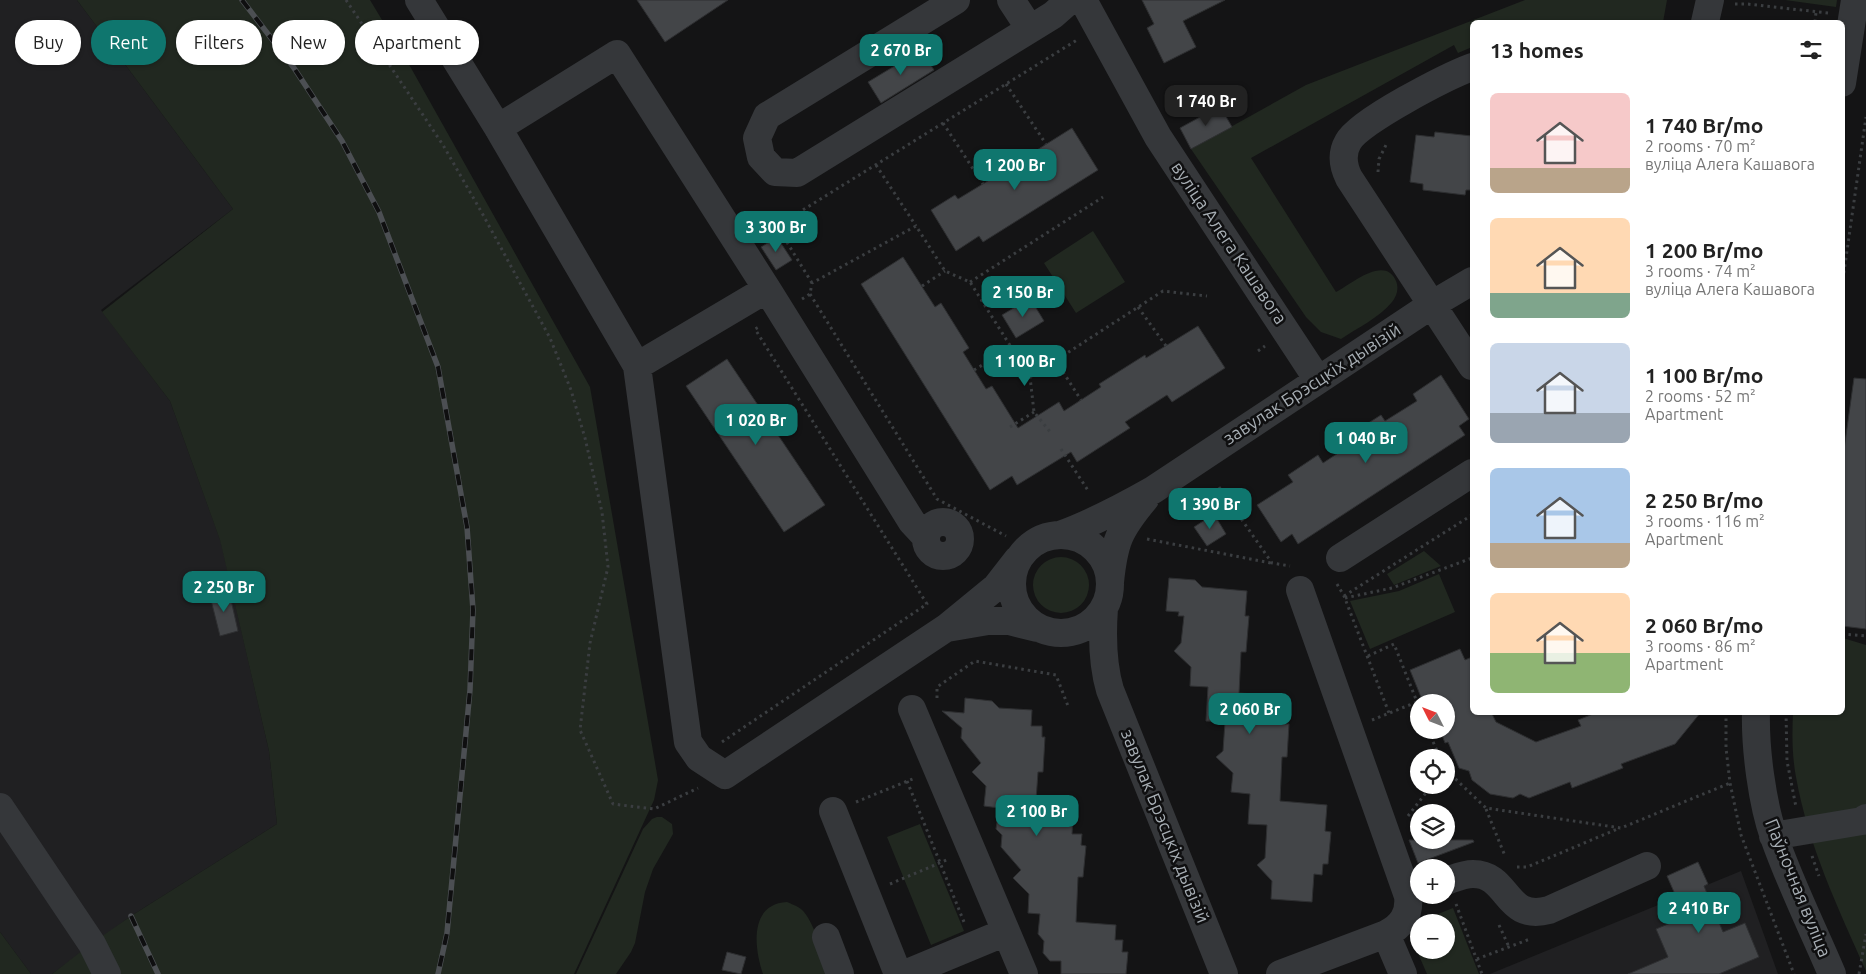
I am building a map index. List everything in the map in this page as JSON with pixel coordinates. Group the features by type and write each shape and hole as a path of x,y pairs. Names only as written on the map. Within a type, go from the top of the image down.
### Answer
{"street":[{"path":"419,0 498,128 637,366 688,742 699,758 725,774"},
{"path":"956,0 767,116 756,138 761,157 775,172 797,173 1053,15 1070,0"},
{"path":"1012,0 1030,29"},
{"name":"вуліца Алега Кашавога","path":"1083,0 1158,137 1282,322 1318,380"},
{"path":"1705,20 1710,0"},
{"path":"1845,62 1853,8"},
{"path":"498,128 617,54 782,312 912,522 925,536"},
{"path":"1470,68 1434,84 1360,128 1348,142 1344,152 1344,170 1470,363"},
{"name":"завулак Брэсцкіх дывізій","path":"1060,535 1092,522 1153,490 1433,304 1470,282"},
{"path":"637,366 767,289"},
{"path":"1337,569 1470,474"},
{"name":"завулак Брэсцкіх дывізій","path":"1153,490 1121,530 1113,555 1102,650 1107,679 1224,974"},
{"path":"1060,535 1079,539 1095,549 1103,559 1108,570 1107,596 1096,618 1086,627 1062,634 1043,630 1026,620 1018,610 1013,598 1011,585 1013,572 1012,548 1025,550 1035,542 1047,537 1060,535"},
{"name":"завулак Брэсцкіх дывізій","path":"725,774 946,628 996,587 1012,548"},
{"path":"1296,578 1349,729 1410,884"},
{"name":"завулак Брэсцкіх дывізій","path":"946,628 988,621 1009,622 1043,630 1075,648 1107,679"},
{"path":"924,708 938,769 1024,974"},
{"name":"Паўночная вуліца","path":"1756,715 1761,777 1773,836 1832,974"},
{"path":"0,807 92,944 107,974"},
{"path":"833,811 898,974"},
{"path":"1773,836 1862,821 1866,818"},
{"path":"1455,878 1472,874 1483,875 1503,889 1518,908 1532,913 1549,910 1647,866"},
{"path":"1280,974 1386,934 1399,926 1411,904"},
{"path":"905,974 1006,932"},
{"path":"1386,934 1403,974"},
{"path":"826,937 840,974"}],"path":[{"path":"346,0 442,145 477,205 550,338 571,390 585,438 602,512 608,567 590,643 580,730 613,804 654,809 725,774"},
{"path":"1747,4 1816,12 1853,8"},
{"path":"1815,20 1816,12"},
{"path":"1012,548 937,499 810,294 812,283 777,226 1084,36"},
{"path":"1006,84 1046,144"},
{"path":"1845,267 1864,150 1866,117"},
{"path":"943,123 983,184"},
{"path":"1378,180 1379,159 1389,139"},
{"path":"876,165 945,271 970,282 1030,378 1034,412 1051,434"},
{"path":"970,282 1103,197"},
{"path":"812,283 916,226"},
{"path":"922,286 945,271"},
{"path":"1030,378 1162,291 1207,296"},
{"path":"699,758 927,604 755,329 810,294"},
{"path":"1138,307 1166,346"},
{"path":"974,370 1011,348"},
{"path":"1056,361 1081,400"},
{"path":"1010,427 1034,412"},
{"path":"1061,449 1089,492"},
{"path":"1219,487 1272,563"},
{"path":"1345,597 1470,516"},
{"path":"1142,538 1272,563 1296,578"},
{"path":"1345,597 1392,588 1470,559"},
{"path":"1337,569 1345,597 1389,713"},
{"path":"1845,634 1866,636"},
{"path":"1368,656 1394,644 1414,694"},
{"path":"924,708 937,687 975,661 1056,676 1068,706"},
{"path":"1349,729 1410,705"},
{"path":"833,811 938,769"},
{"path":"1455,779 1486,808 1507,860"},
{"path":"907,781 973,945"},
{"path":"1512,864 1516,867 1527,866 1730,783"},
{"path":"1486,808 1621,828"},
{"path":"867,894 972,850"},
{"path":"1859,974 1866,934"},
{"path":"1477,960 1535,937"}],"shaded area":[{"path":"0,0 77,0 92,20 91,65 126,65 233,209 101,310 170,401 221,542 269,751 277,824 131,916 52,974 31,974 0,932"},
{"path":"77,0 370,0 382,20 355,20 355,65 409,65 590,387 658,780 654,800 574,974 117,974 98,939 131,916 277,824 269,751 220,540 170,401 102,312 233,209 126,65 166,65 166,20 92,20"},
{"path":"1525,0 1667,0 1663,20 1473,20"},
{"path":"1785,0 1837,0 1836,7"},
{"path":"1470,21 1470,48 1458,53 1454,45 1251,158 1336,292 1358,278 1376,271 1384,270 1391,273 1396,281 1396,295 1387,308 1341,339 1321,332 1306,317 1191,149 1306,85"},
{"path":"1093,231 1125,282 1076,313 1044,263"},
{"path":"1424,551 1441,566 1394,585 1387,574"},
{"path":"1056,557 1066,557 1081,565 1087,574 1089,585 1087,596 1081,605 1066,613 1056,613 1045,608 1038,601 1033,590 1033,580 1038,569 1045,562"},
{"path":"1439,574 1455,612 1370,649 1350,601 1399,591"},
{"path":"1845,639 1866,645 1866,971 1825,876 1808,827 1796,777 1792,737 1793,715 1845,715"},
{"path":"662,817 672,824 673,834 653,869 645,892 635,943 631,952 616,974 576,974 643,829 652,819"},
{"path":"920,824 964,931 931,945 887,837"},
{"path":"1741,871 1778,974 1490,974 1507,967"},
{"path":"787,902 801,909 808,918 830,974 763,974 757,940 757,929 760,919 766,910"},
{"path":"1453,908 1479,974 1427,974 1420,959 1455,959 1455,914 1438,914"},
{"path":"0,932 31,974 0,974"},
{"path":"83,950 95,974 52,974"}],"building":[{"path":"637,0 728,0 665,42"},
{"path":"1142,0 1225,0 1183,21 1196,47 1164,63 1147,28 1154,24"},
{"path":"921,50 934,70 881,103 868,82"},
{"path":"1220,106 1232,127 1191,149 1180,128"},
{"path":"1072,128 1098,170 983,242 979,236 956,251 931,210 955,195 958,199 996,176 992,169 1017,154 1021,160"},
{"path":"1435,132 1470,136 1470,190 1466,190 1465,195 1423,190 1423,184 1410,182 1416,135 1434,137"},
{"path":"777,237 792,260 776,270 761,247"},
{"path":"903,257 935,307 941,303 969,348 963,352 986,389 992,386 1018,428 1059,402 1064,411 1101,387 1099,384 1145,355 1146,358 1198,326 1225,368 1172,402 1167,395 1125,422 1130,428 1077,462 1071,452 1017,485 1012,476 990,490 861,284"},
{"path":"1030,298 1044,321 1016,338 1002,315"},
{"path":"727,359 825,505 784,532 686,386"},
{"path":"1441,375 1469,419 1459,426 1465,435 1298,544 1292,534 1281,542 1257,505 1293,482 1288,475 1318,455 1323,463 1355,442 1351,434 1381,415 1385,421 1417,401 1413,394"},
{"path":"1854,378 1866,379 1866,629 1845,626 1845,442"},
{"path":"1214,514 1226,534 1207,546 1194,527"},
{"path":"1169,578 1195,580 1202,587 1247,591 1245,616 1249,616 1246,652 1241,652 1239,693 1287,696 1285,724 1289,724 1287,757 1282,757 1280,801 1327,805 1325,831 1331,832 1328,864 1323,864 1322,875 1314,874 1312,902 1271,899 1272,881 1257,865 1265,858 1267,825 1248,824 1250,794 1231,792 1233,773 1216,757 1223,751 1225,722 1206,721 1208,687 1190,686 1191,667 1174,651 1181,643 1184,616 1178,616 1179,612 1166,611"},
{"path":"229,591 238,631 220,636 210,596"},
{"path":"1460,649 1465,660 1470,658 1470,715 1492,715 1496,722 1536,742 1581,726 1578,720 1590,715 1699,715 1675,744 1621,764 1623,768 1572,788 1570,782 1529,798 1520,794 1513,798 1490,794 1472,780 1469,771 1459,768 1455,759 1455,749 1451,749 1448,742 1445,743 1443,739 1455,739 1455,694 1420,694 1410,670"},
{"path":"965,698 992,701 999,708 1032,710 1031,726 1042,726 1042,737 1045,737 1043,772 1038,772 1035,814 1073,816 1072,834 1082,834 1081,845 1086,846 1083,877 1078,877 1076,922 1116,925 1115,940 1123,940 1122,952 1128,952 1126,974 1061,974 1061,961 1050,961 1043,953 1044,941 1038,934 1040,914 1028,913 1029,894 1013,878 1021,870 1001,847 1002,835 996,829 999,808 984,806 986,786 972,772 981,763 961,738 962,728 942,711 964,713"},
{"path":"1455,840 1473,840 1474,842 1429,859 1416,859 1413,849 1455,849"},
{"path":"1698,862 1708,884 1704,886 1723,932 1745,923 1759,957 1719,974 1628,974 1668,957 1656,929 1685,917 1667,876"},
{"path":"727,952 746,957 741,974 722,970"}],"railway":[{"path":"242,0 294,68 342,141 379,212 438,367 467,527 473,610 470,690 447,933 438,974"},
{"path":"131,916 158,974"}]}
